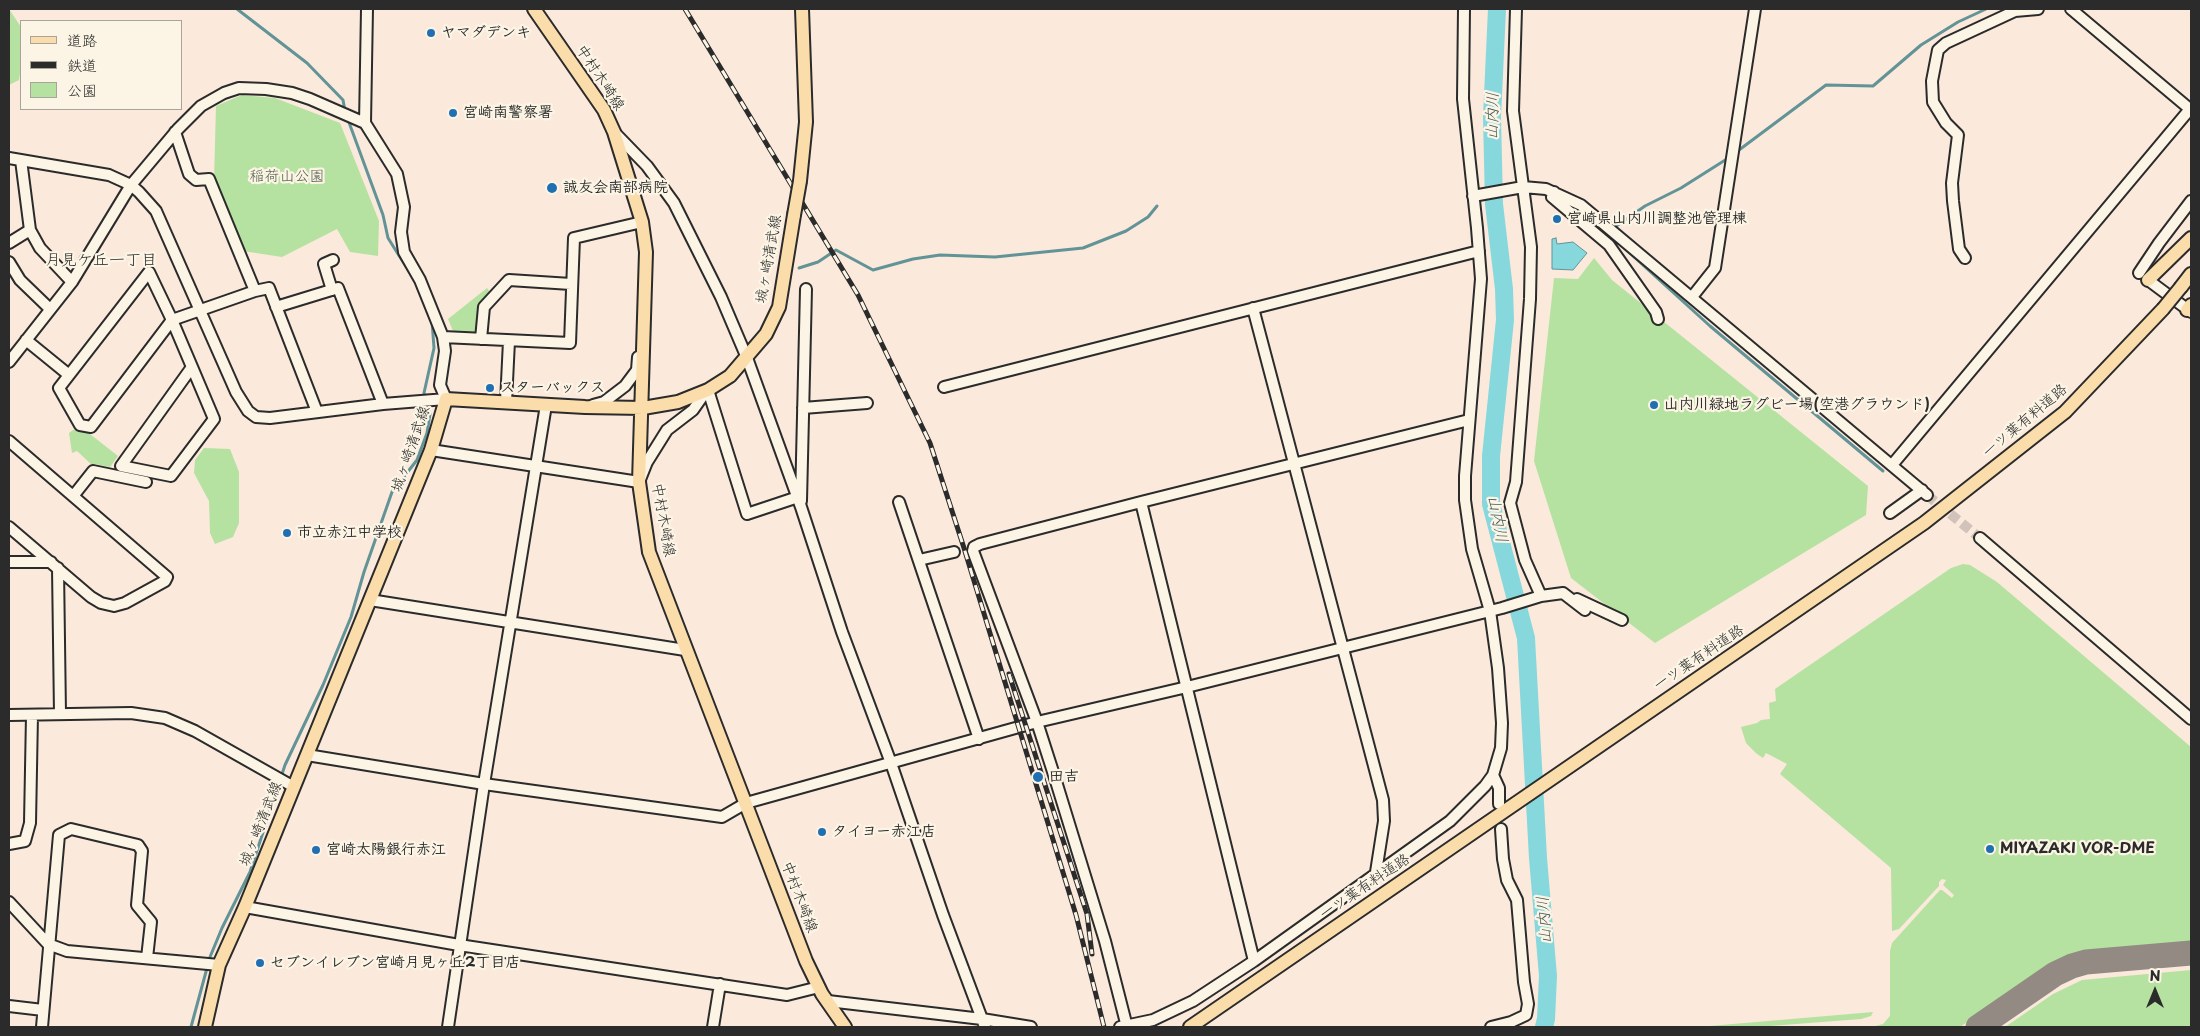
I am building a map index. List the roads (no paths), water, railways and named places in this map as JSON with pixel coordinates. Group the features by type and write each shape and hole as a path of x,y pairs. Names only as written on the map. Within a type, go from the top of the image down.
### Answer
{"main road":[{"name":"中村木崎線","path":"534,9 604,110 614,132 642,222 646,252 640,482 649,552 685,650 806,961 819,987 845,1027"},
{"name":"城ヶ崎清武線","path":"205,1027 216,965 245,907 290,785 307,755 431,450 439,400 506,402 585,408 643,408 678,402 708,390 730,376 766,334 779,307 800,182 806,122 802,9"},
{"path":"2144,277 2191,238"},
{"name":"一ツ葉有料道路","path":"1190,1027 1505,805 1561,773 1924,524 2064,412 2163,309 2191,274"}],"street":[{"path":"9,158 109,174 131,185 156,210 236,392 248,411 256,417 270,418 383,404 439,400 445,351 443,337 420,280 404,252 401,232 404,207 397,174 365,123 367,9"},
{"path":"1464,9 1463,99 1478,195 1481,279 1465,476 1467,523 1490,611 1498,668 1502,723 1501,748 1493,775 1485,786 1450,821 1376,872 1254,961 1193,1001 1153,1020 1124,1027 1105,942 1037,722 973,552 974,547 1141,502 1469,420"},
{"path":"1516,9 1513,111 1520,187 1531,247 1530,299 1516,482 1510,503 1525,560 1538,597"},
{"path":"1692,296 1715,268 1755,9"},
{"path":"1965,258 1959,249 1953,201 1952,183 1958,135 1946,123 1933,102 1932,81 1938,50 1946,43 2015,11 2038,9"},
{"path":"1892,465 2190,110 2071,9"},
{"path":"9,360 72,282 131,185 175,132 201,106 224,93 239,88 266,88 292,93 365,123"},
{"path":"175,132 189,174 196,180 209,179 255,291"},
{"path":"614,132 647,166 674,204 721,297 747,358 799,502 842,632 891,763 943,915 984,1023"},
{"path":"21,160 30,230 40,248 72,282"},
{"path":"1478,195 1520,187 1546,189 1581,205 1692,296 1924,493 1890,513"},
{"path":"1554,192 1552,197 1609,245 1656,312 1658,320"},
{"path":"2190,309 2144,277 2159,243 2191,201"},
{"path":"443,337 570,343 574,238 642,222"},
{"path":"9,243 30,230"},
{"path":"944,387 1479,251"},
{"path":"332,290 324,264 333,260"},
{"path":"9,262 20,280 50,309"},
{"path":"192,367 120,466 171,476 214,419 192,367 172,320 149,272 59,388 80,425 91,427 172,320 255,291 269,288 317,412"},
{"path":"481,339 484,307 509,280 571,284"},
{"path":"276,307 338,288 383,404"},
{"path":"799,502 806,289"},
{"path":"1254,308 1383,800 1384,821 1376,872"},
{"path":"585,408 604,402 625,386 637,370 640,344 645,330"},
{"path":"26,340 69,375"},
{"path":"506,402 509,340"},
{"path":"708,390 747,514 799,502"},
{"path":"431,450 640,482 647,462 667,430 693,410 708,390"},
{"path":"803,408 867,403"},
{"path":"448,1027 484,784 546,405"},
{"path":"9,440 167,577 164,581 125,603 114,606 101,603 91,597 9,527"},
{"path":"74,495 93,472 146,482"},
{"path":"899,502 979,739"},
{"path":"1141,502 1254,961"},
{"path":"1980,538 2191,719"},
{"path":"919,560 954,552"},
{"path":"9,562 55,565"},
{"path":"55,565 60,714"},
{"path":"1563,593 1585,610"},
{"path":"307,755 484,784 722,817 746,804 1037,722 1187,687 1502,608 1538,597 1563,593 1622,620"},
{"path":"370,600 685,650"},
{"path":"9,715 131,713 165,718 195,731 290,785"},
{"path":"9,844 25,842 30,823 32,715"},
{"path":"1493,775 1505,805"},
{"path":"42,1027 59,834 70,829 138,845 142,851 137,905 151,922 147,958"},
{"path":"1491,1027 1526,1016 1528,1004 1524,982 1517,900 1507,880 1502,859 1501,829"},
{"path":"9,902 48,944 67,951 216,965"},
{"path":"245,907 459,945 787,995 819,987"},
{"path":"713,1027 720,984"},
{"path":"828,1002 984,1023 1031,1027"},
{"path":"9,1006 43,1010"}],"water":[{"path":"1556,238 1557,244 1573,242 1587,253 1573,270 1552,269 1552,239"}],"waterway":[{"path":"237,9 307,63 343,100 345,111"},
{"name":"山内川","path":"1497,9 1492,117 1494,204 1504,289 1505,320 1491,456 1491,504 1526,638 1538,858 1548,976 1544,1027"},
{"path":"1735,153 1826,85 1873,86 1921,45 1958,22 1986,9"},
{"path":"347,117 383,215 388,238 415,281"},
{"path":"1612,229 1645,206 1681,188 1730,157"},
{"path":"799,268 818,262 836,250 873,270 913,259 940,255 995,257 1083,248 1126,231 1148,217 1157,206"},
{"path":"1611,236 1710,326 1883,471"},
{"path":"191,1027 210,957 250,872 285,765 323,685 351,617 364,572 392,492 417,460 427,433 430,414 424,393 434,348 432,321"}],"tunnel":[{"path":"1927,495 1980,538"}],"railway":[{"path":"685,9 858,295 930,443 1076,915 1104,1027"},
{"path":"1009,674 1087,914 1092,954"}],"place":[{"name":"ヤマダデンキ","path":"431,33"},
{"name":"宮崎南警察署","path":"453,113"},
{"name":"誠友会南部病院","path":"552,188"},
{"name":"宮崎県山内川調整池管理棟","path":"1557,219"},
{"name":"スターバックス","path":"490,388"},
{"name":"山内川緑地ラグビー場(空港グラウンド)","path":"1654,405"},
{"name":"市立赤江中学校","path":"287,533"},
{"name":"田吉","path":"1038,777"},
{"name":"タイヨー赤江店","path":"822,832"},
{"name":"MIYAZAKI VOR-DME","path":"1990,849"},
{"name":"宮崎太陽銀行赤江","path":"316,850"},
{"name":"セブンイレブン宮崎月見ヶ丘2丁目店","path":"260,963"}],"district":[{"name":"月見ケ丘一丁目","path":"101,261"}],"park label":[{"name":"稲荷山公園","path":"287,177"}]}
